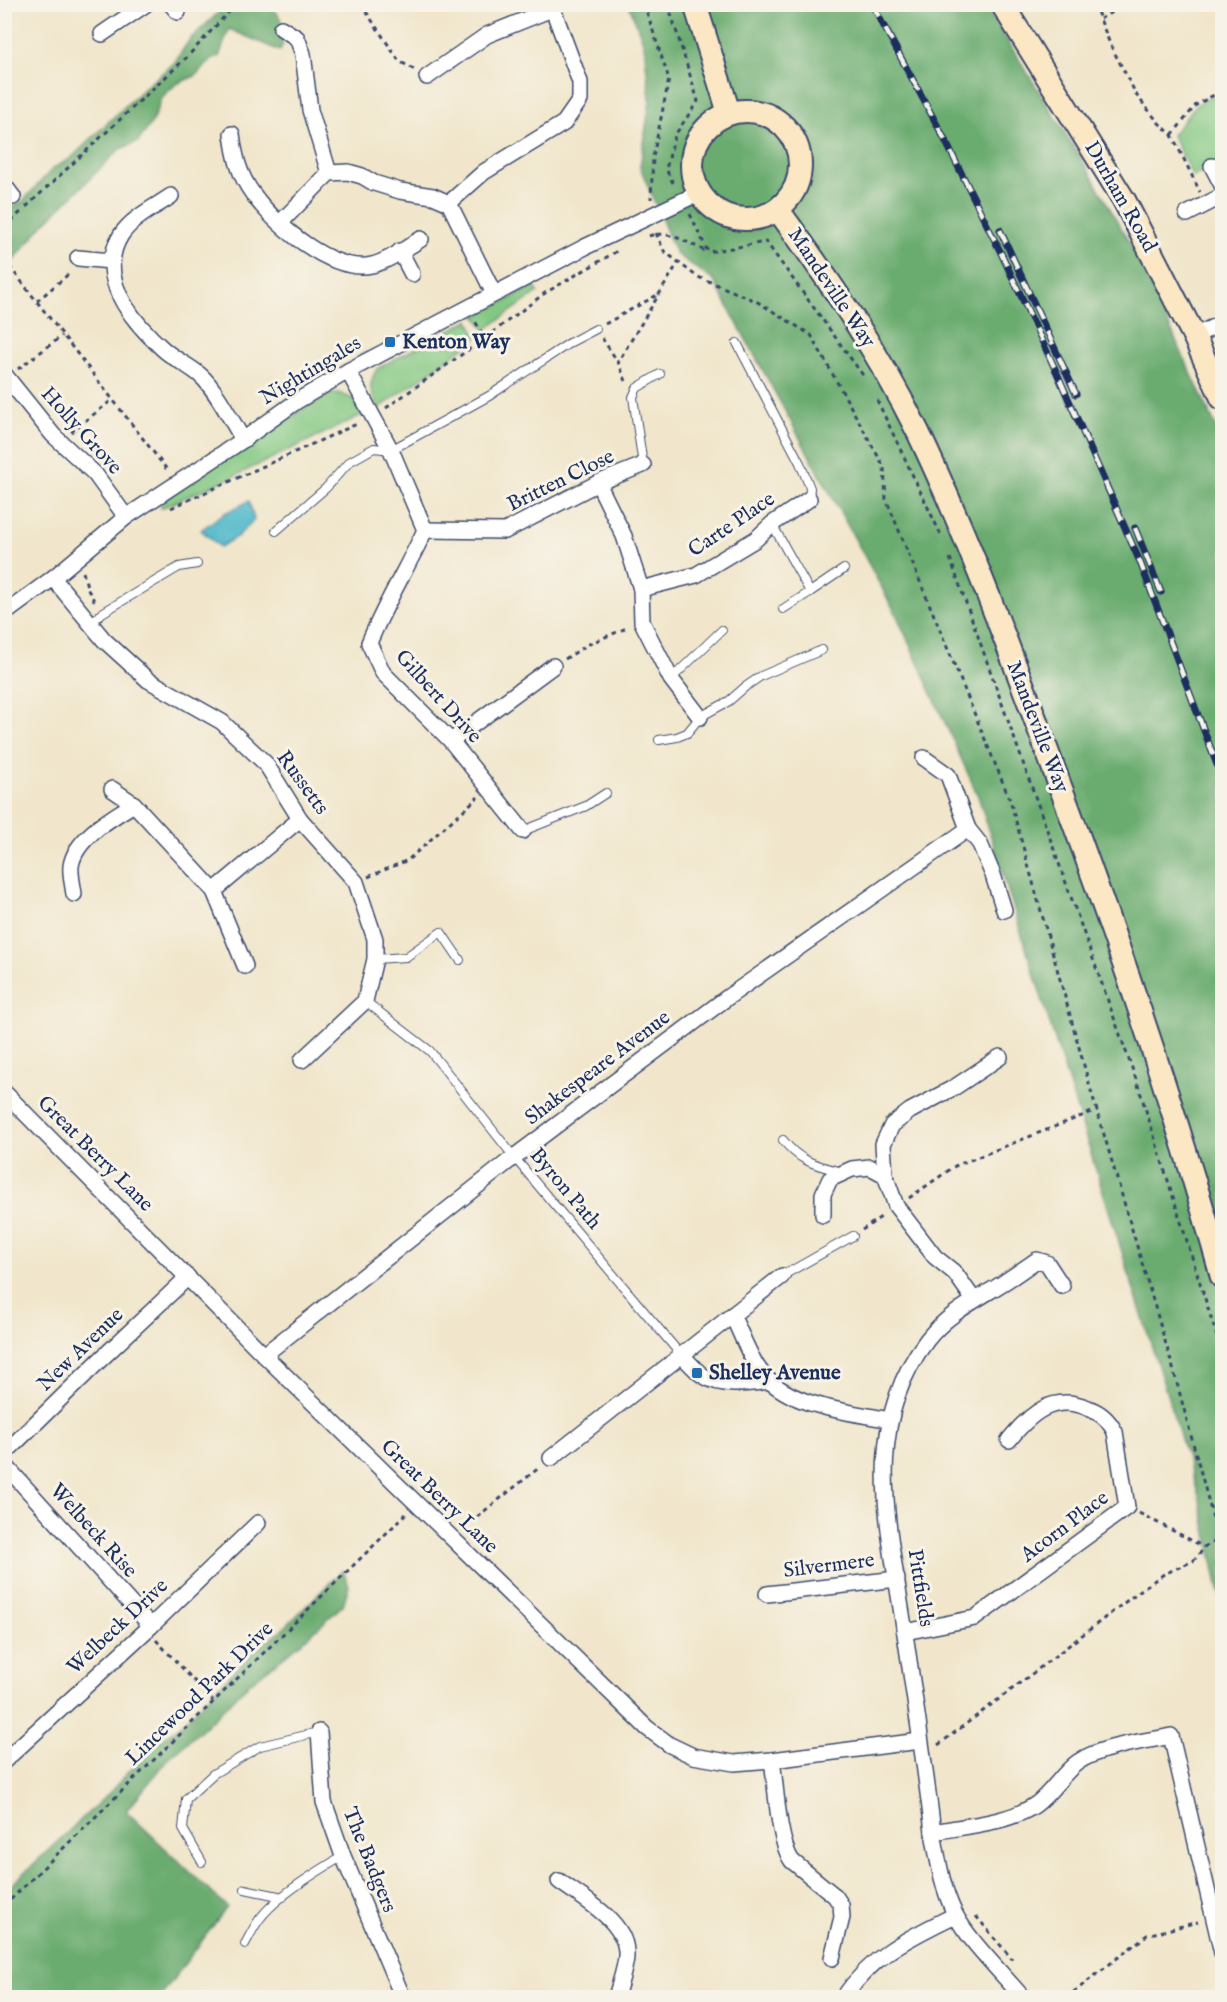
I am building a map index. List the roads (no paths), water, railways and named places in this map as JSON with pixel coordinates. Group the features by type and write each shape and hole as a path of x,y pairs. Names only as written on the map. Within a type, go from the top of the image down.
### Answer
{"main road":[{"path":"691,197 694,149 707,127 729,113 695,4"},
{"name":"Durham Road","path":"1002,4 1124,200 1194,336 1222,398"},
{"name":"Mandeville Way","path":"691,197 725,216 741,220 755,220 778,210 789,200 796,188 801,173 800,156 796,142 788,130 777,120 763,113 746,111 729,113"},
{"name":"Mandeville Way","path":"778,210 835,288 870,345 918,432 947,498 1030,705 1093,875 1156,1060 1222,1277"}],"street":[{"path":"102,34 146,4"},
{"path":"427,77 487,35 551,7 580,82 580,100 564,123 484,172 449,203"},
{"path":"281,27 297,38 303,54 310,110 329,173"},
{"path":"232,134 236,163 253,194 280,223 304,244 348,265 371,265 421,239"},
{"path":"1212,166 1222,185"},
{"path":"280,223 329,173 348,172 400,191 433,196 449,203 494,294"},
{"path":"171,196 132,222 121,235 111,261 119,297 161,347 202,376 243,440"},
{"path":"1187,214 1222,196"},
{"name":"Nightingales","path":"4,614 53,578 126,517 243,440 297,401 348,371 494,294 691,197"},
{"path":"400,251 412,274"},
{"path":"82,259 111,261"},
{"path":"1194,336 1222,322"},
{"path":"348,371 391,450 425,530"},
{"name":"Holly Grove","path":"7,380 59,442 95,474 126,517"},
{"name":"Britten Close","path":"425,530 505,531 598,483 644,465"},
{"path":"598,483 624,536 641,589 642,622 671,679 700,717"},
{"name":"Carte Place","path":"641,589 696,575 756,539 772,524 809,499"},
{"name":"Gilbert Drive","path":"425,530 405,573 381,614 369,643 383,673 451,741 523,831"},
{"name":"Russetts","path":"53,578 96,618 104,640 148,680 222,722 266,764 300,819 356,882 375,939 375,959 365,1002"},
{"path":"451,741 553,666"},
{"path":"924,758 948,775 968,829 980,844 993,875 1004,910"},
{"path":"112,789 134,804 214,891 245,966"},
{"path":"74,894 71,866 80,844 113,817 134,804"},
{"path":"214,891 300,819"},
{"name":"Shakespeare Avenue","path":"264,1355 514,1157 728,997 968,829"},
{"path":"302,1060 365,1002"},
{"path":"974,1300 955,1273 935,1257 897,1206 885,1175 883,1144 892,1125 909,1111 956,1087 1000,1057"},
{"name":"Great Berry Lane","path":"4,1092 264,1355 646,1728 670,1745 693,1756 734,1763 920,1741"},
{"path":"823,1215 823,1194 830,1179 852,1169 870,1167 885,1175"},
{"name":"Pittfields","path":"1023,1998 955,1915 940,1870 897,1579 885,1488 885,1457 890,1420 902,1381 927,1341 943,1323 974,1300 1037,1260 1047,1263 1062,1286"},
{"path":"551,1458 782,1276"},
{"name":"New Avenue","path":"4,1454 188,1278"},
{"path":"732,1315 756,1366 784,1393 815,1404 890,1420"},
{"path":"681,1354 703,1376 724,1384 770,1381"},
{"name":"Acorn Place","path":"905,1632 975,1618 1127,1507 1115,1432 1101,1413 1080,1404 1063,1401 1045,1407 1023,1423 1009,1440"},
{"name":"Welbeck Rise","path":"4,1464 148,1628"},
{"name":"Welbeck Drive","path":"4,1761 258,1523"},
{"name":"Silvermere","path":"767,1594 897,1579"},
{"name":"The Badgers","path":"319,1732 324,1802 343,1856 403,1998"},
{"path":"933,1832 1015,1815 1035,1805 1076,1763 1094,1754 1171,1736 1222,1953"},
{"path":"772,1760 784,1843 789,1856 792,1861 836,1896 842,1910 832,1958"},
{"path":"559,1881 614,1922 622,1934 626,1957 616,1998"},
{"path":"843,1998 857,1978 879,1958 903,1941 955,1915"}],"lane":[{"path":"276,531 326,488 337,473 355,458 374,448 391,450 489,396 571,342 596,329"},
{"path":"737,343 800,463 810,488 809,499"},
{"path":"644,465 633,397 637,388 660,374"},
{"path":"772,524 810,592"},
{"path":"96,618 179,567 197,564"},
{"path":"783,609 844,569"},
{"path":"671,679 722,630"},
{"path":"659,740 687,733 700,717 729,701 761,676 822,650"},
{"path":"523,831 586,806 606,793"},
{"path":"375,959 406,957 441,932 460,960"},
{"name":"Byron Path","path":"365,1002 430,1051 514,1157 681,1354"},
{"path":"783,1140 798,1157 843,1173"},
{"path":"782,1276 853,1236"},
{"path":"201,1862 183,1829 186,1798 213,1774 260,1746 319,1732"},
{"path":"245,1944 259,1918 268,1908 310,1876 343,1856"},
{"path":"245,1889 283,1897"}],"water":[{"path":"249,501 254,520 238,536 220,547 201,530 223,514"}],"railway":[{"path":"872,4 943,136 1057,373 1140,562 1222,778"},
{"path":"1000,230 1076,394"},
{"path":"1135,528 1161,592"}],"place":[{"name":"Kenton Way","path":"390,342"},
{"name":"Shelley Avenue","path":"697,1373"}]}
